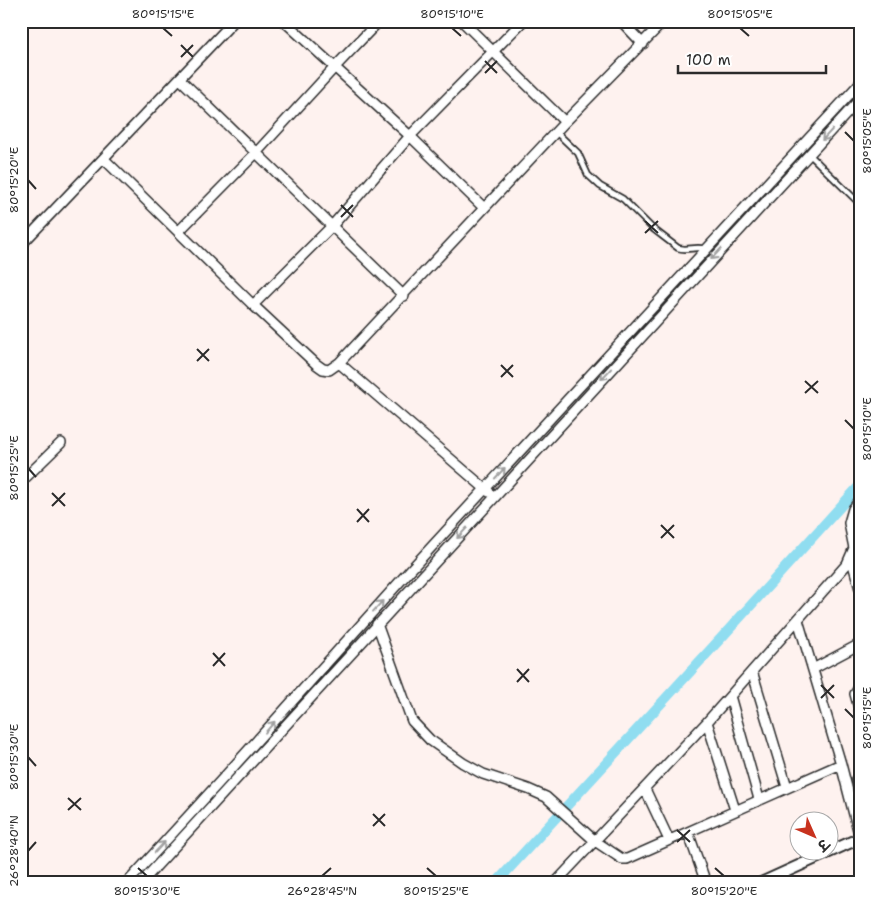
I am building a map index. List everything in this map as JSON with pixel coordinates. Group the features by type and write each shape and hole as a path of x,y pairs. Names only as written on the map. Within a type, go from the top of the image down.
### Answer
{"street":[{"path":"21,246 234,21"},
{"path":"284,21 410,136 484,208"},
{"path":"179,231 256,153 379,21"},
{"path":"462,21 565,122"},
{"path":"253,305 332,226 410,136 523,21"},
{"path":"622,21 643,44"},
{"path":"104,159 253,305 323,369 329,370 339,363 404,296 565,122 664,21"},
{"path":"180,79 404,296"},
{"path":"127,883 413,566 860,83"},
{"path":"141,883 860,99"},
{"path":"339,363 495,496"},
{"path":"21,482 61,443"},
{"path":"555,882 707,722 847,564 854,548 849,523 853,508 860,500"},
{"path":"851,556 860,589"},
{"path":"761,883 860,838 841,764 798,620"},
{"path":"377,624 412,721 420,732 452,757 471,768 546,797 595,841 622,859 627,859 841,764"},
{"path":"812,669 860,644"},
{"path":"752,671 787,787"},
{"path":"860,686 855,694 860,712"},
{"path":"730,696 759,800"},
{"path":"707,722 735,810"},
{"path":"645,789 669,840"},
{"path":"688,832 706,883"}],"lane":[{"path":"556,132 578,154 588,175 600,186 623,199 652,228 678,248 699,247 707,250"},
{"path":"809,154 860,204"}],"waterway":[{"path":"496,883 860,485"}]}
